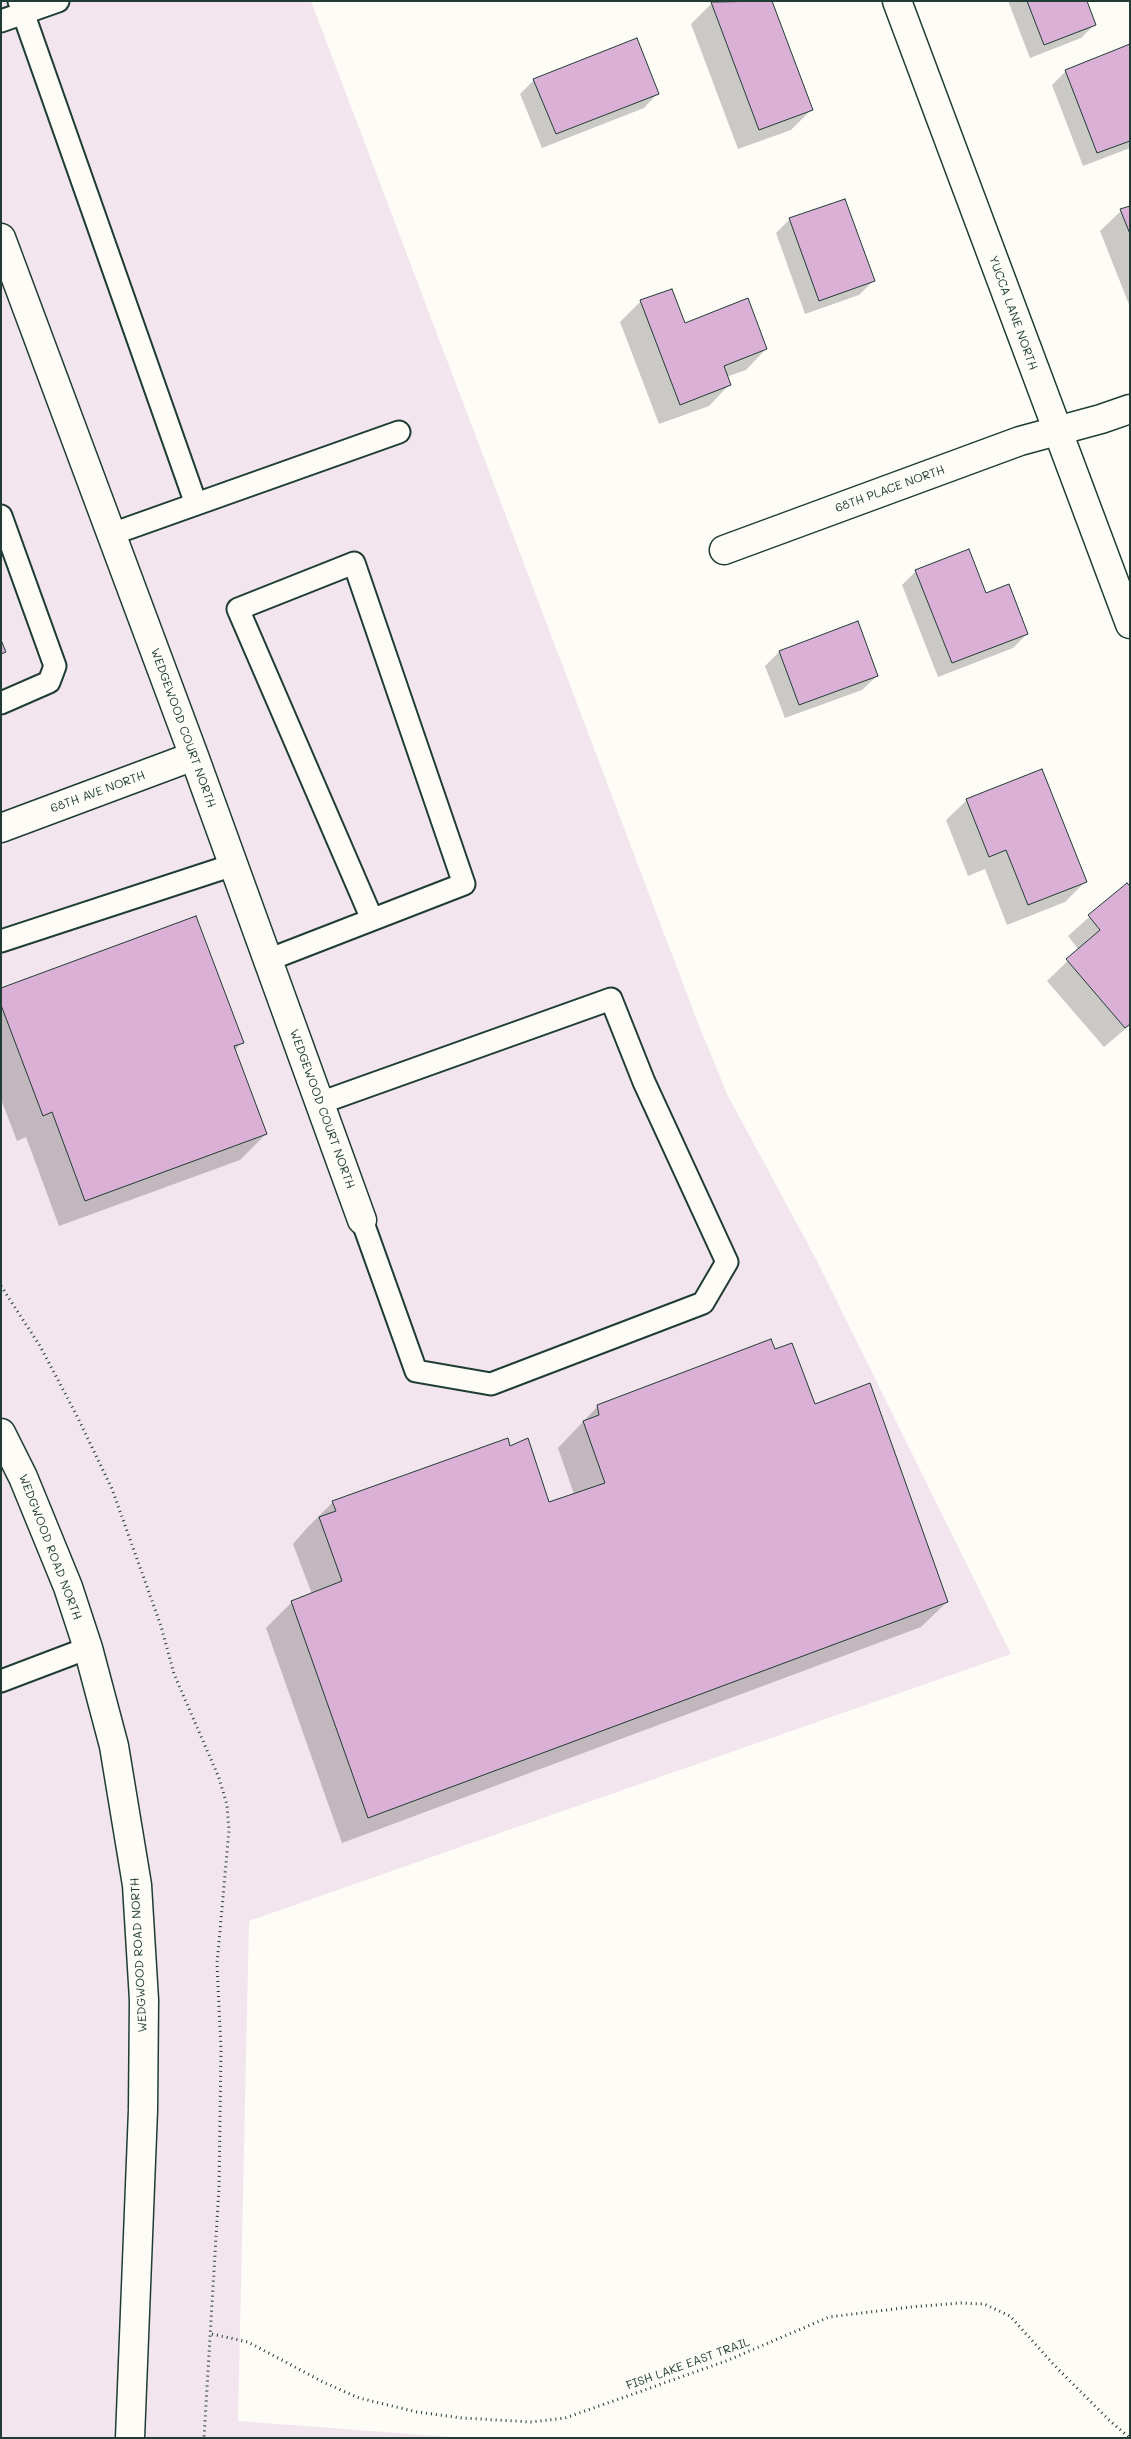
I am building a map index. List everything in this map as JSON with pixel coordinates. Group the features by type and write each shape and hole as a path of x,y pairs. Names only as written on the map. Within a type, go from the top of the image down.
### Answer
{"street":[{"name":"YUCCA LANE NORTH","path":"897,1 1130,624"},
{"name":"WEDGEWOOD COURT NORTH","path":"1,238 194,756 362,1220"},
{"name":"68TH PLACE NORTH","path":"724,550 1020,441 1101,420 1130,409"},
{"name":"68TH AVE NORTH","path":"1,828 194,756"},
{"name":"WEDGWOOD ROAD NORTH","path":"1,1433 24,1477 64,1578 88,1648 114,1746 137,1885 143,1990 143,2110 130,2438"}],"lane":[{"path":"1,21 21,8 58,1"},
{"path":"21,8 196,504"},
{"path":"112,534 399,432"},
{"path":"1,516 56,666 49,682 1,703"},
{"path":"268,960 464,884 354,563 238,608 372,919"},
{"path":"1,941 233,865"},
{"path":"320,1102 611,999 644,1082 727,1262 703,1303 491,1384 416,1372 362,1220"},
{"path":"1,1681 88,1648"}],"path":[{"path":"1,1286 40,1346 78,1418 112,1489 161,1626 174,1674 220,1778 227,1805 229,1830 217,1964 221,2049 219,2187 212,2334 204,2438"},
{"name":"FISH LAKE EAST TRAIL","path":"212,2334 248,2342 322,2382 359,2398 417,2412 462,2418 532,2422 565,2418 636,2393 726,2361 829,2317 911,2307 960,2303 984,2304 1010,2316 1110,2421 1130,2438"}],"shaded area":[{"path":"1,1 311,1 696,1018 727,1094 817,1261 1011,1654 249,1921 238,2421 464,2438 1,2438"}],"building":[{"path":"772,1 813,110 759,130 711,2"},
{"path":"1027,1 1087,1 1096,25 1044,45"},
{"path":"637,38 659,94 556,134 533,79"},
{"path":"1130,44 1130,141 1097,153 1065,70"},
{"path":"845,199 875,281 819,301 789,218"},
{"path":"1130,206 1130,234 1120,209"},
{"path":"672,289 685,323 748,298 767,349 724,366 731,385 680,405 640,300"},
{"path":"969,549 986,593 1009,584 1028,634 952,663 915,570"},
{"path":"858,621 878,676 799,705 779,651"},
{"path":"1,640 6,652 1,654"},
{"path":"1042,769 1087,882 1028,905 1006,850 989,857 966,799"},
{"path":"1127,883 1130,886 1130,1024 1125,1028 1066,959 1100,930 1088,915"},
{"path":"196,916 244,1043 234,1046 267,1134 85,1201 52,1112 43,1116 1,1005 1,988"},
{"path":"771,1339 775,1349 792,1343 815,1404 870,1383 948,1602 368,1818 291,1601 342,1581 319,1517 336,1511 332,1501 508,1438 510,1446 528,1438 549,1502 605,1483 583,1421 599,1415 597,1405"}]}
